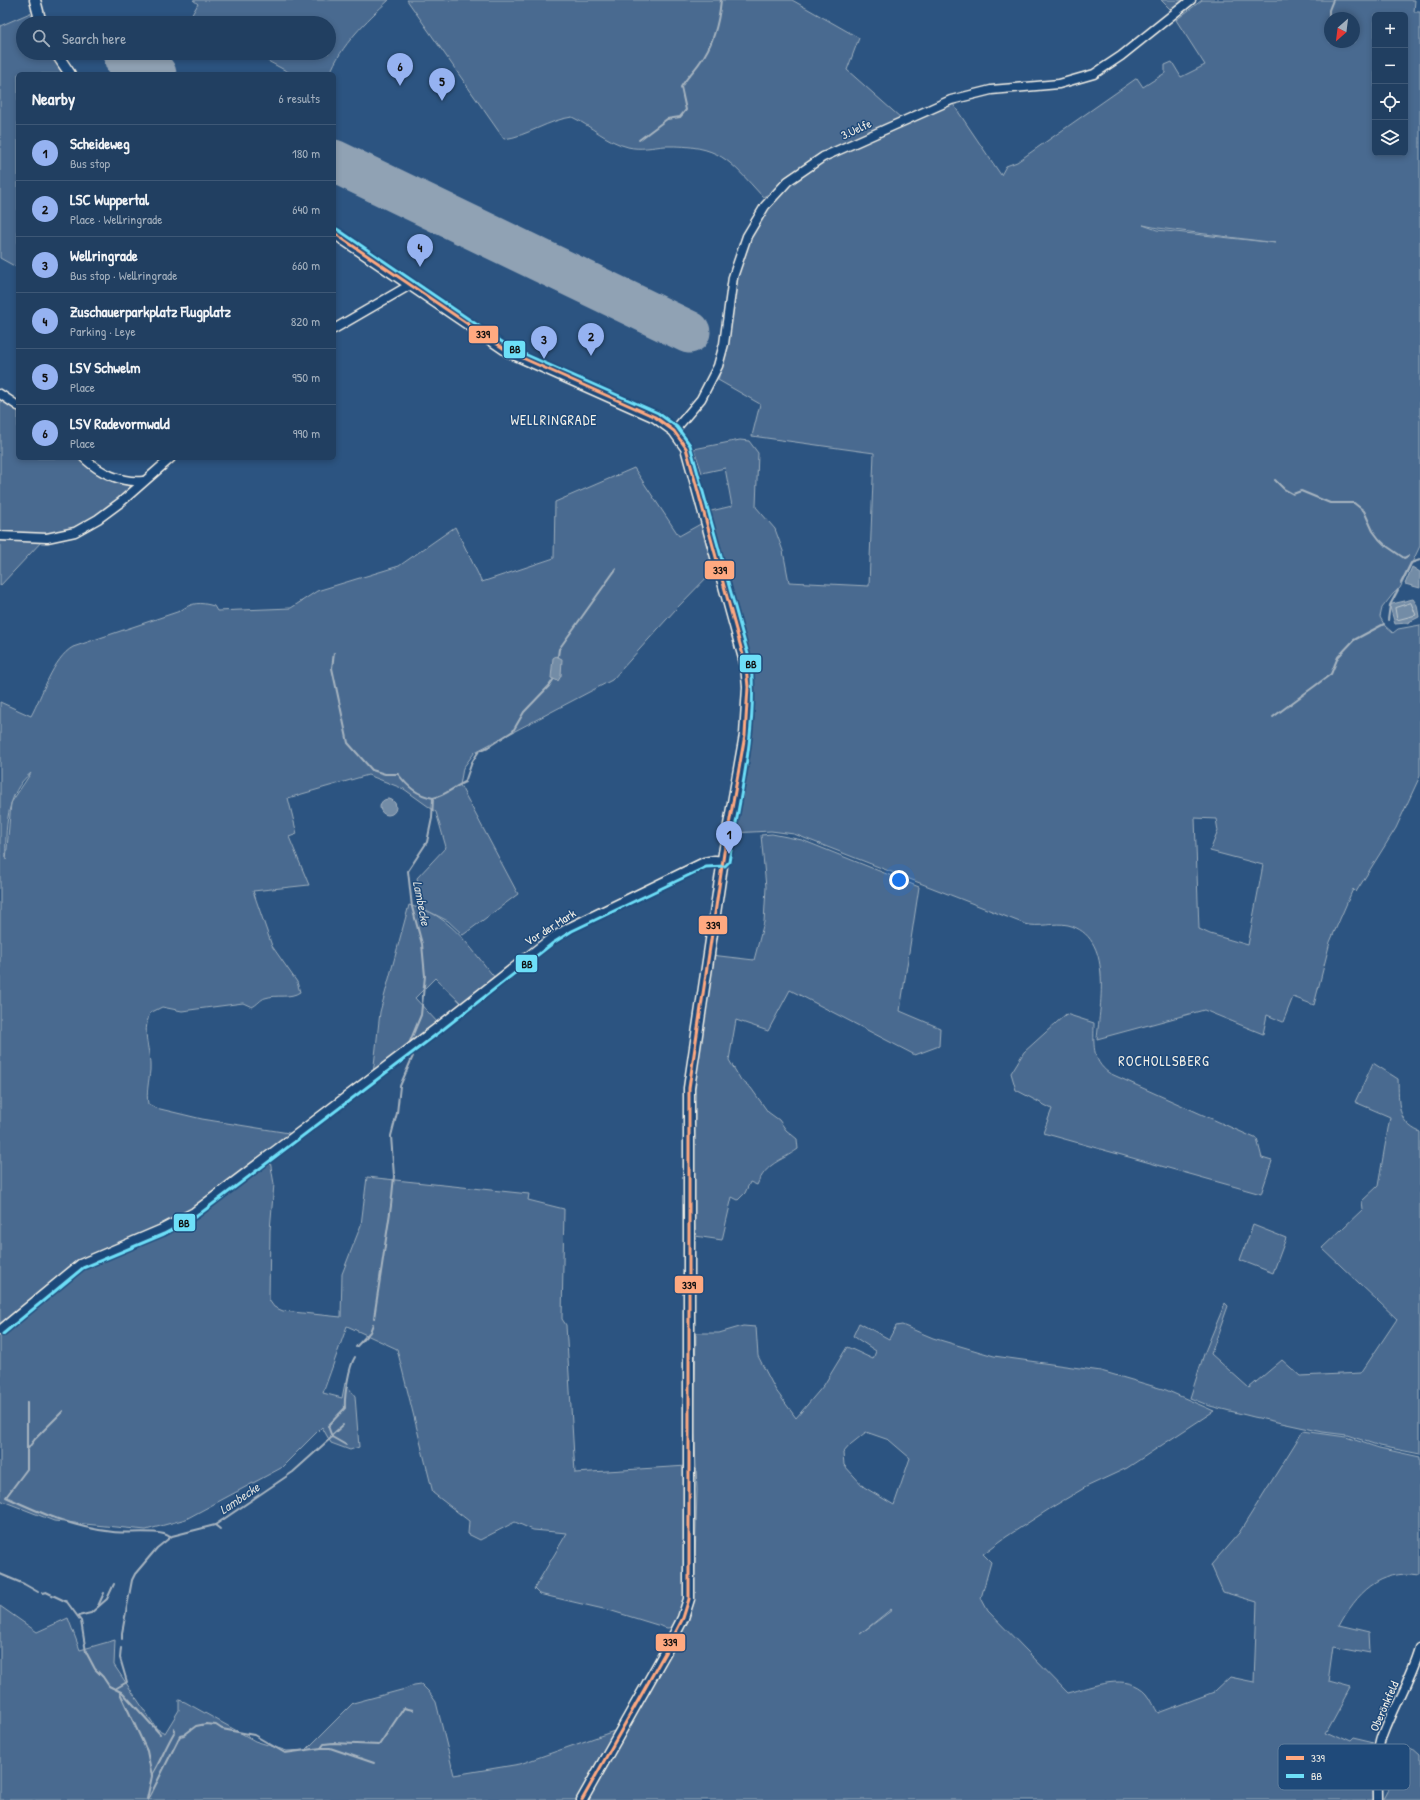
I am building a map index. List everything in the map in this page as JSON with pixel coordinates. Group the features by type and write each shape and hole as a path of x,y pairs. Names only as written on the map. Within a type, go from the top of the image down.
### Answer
{"main road":[{"path":"36,0 39,16"},
{"path":"61,60 69,72"},
{"path":"336,234 486,337 523,359 650,415 662,421 674,431 686,448 706,517 740,640 748,687 745,735 689,1088 689,1599 683,1618 666,1651 582,1800"}],"street":[{"name":"3.Uelfe","path":"674,431 701,399 718,366 724,344 733,277 747,236 765,206 788,181 824,157 951,100 991,90 1059,84 1094,74 1122,56 1191,0"},
{"path":"336,328 410,285"},
{"path":"0,394 16,405"},
{"path":"87,460 100,470 115,478 128,481 143,481"},
{"path":"0,536 47,538 75,532 113,508 169,460"},
{"name":"Vor der Mark","path":"0,1330 80,1264 162,1229 194,1212 556,935 666,880 709,861 724,861"},
{"name":"Oberönkfeld","path":"1381,1744 1383,1736 1418,1660 1420,1648"},
{"name":"Oberönkfeld","path":"1378,1790 1378,1800"}],"shaded area":[{"path":"193,0 389,0 355,34 340,53 331,72 288,72 266,60 336,60 336,16 191,16 198,4"},
{"path":"407,0 792,0 859,38 847,70 901,118 841,145 807,163 775,190 763,197 731,164 722,157 711,152 699,148 684,146 633,148 620,145 572,117 555,121 521,135 504,139"},
{"path":"1161,0 1185,0 1172,11"},
{"path":"1202,0 1415,0 1414,12 1420,12 1420,546 1400,588 1382,608 1380,617 1385,626 1393,633 1398,629 1420,625 1420,776 1396,828 1356,892 1353,889 1330,942 1314,1005 1293,997 1283,1022 1267,1015 1263,1034 1204,1010 1097,1039 1101,973 1098,957 1092,943 1083,932 1063,924 1025,924 794,834 771,831 732,833 750,688 707,512 732,506 725,468 702,473 694,449 740,440 749,441 758,453 756,507 775,529 783,551 789,582 869,586 874,453 752,436 760,404 718,380 727,347 736,287 744,255 753,232 765,212 795,181 812,168 831,157 874,137 953,104 1001,175 1006,166 1017,162 1137,78 1143,87 1165,73 1165,65 1172,62 1181,77 1205,65 1176,20","holes":["1143,225 1158,228 1276,243 1157,230","1195,818 1216,819 1218,831 1210,851 1263,865 1248,945 1210,934 1199,929"]},
{"path":"30,13 32,16 23,16"},
{"path":"16,19 16,60 55,60 63,72 16,72 16,267 0,258 0,26"},
{"path":"0,395 16,407 16,460 87,460 139,484 112,507 65,534 0,535"},
{"path":"634,468 679,536 704,522 717,567 676,609 612,680 475,752 463,768 460,785 518,894 463,935 448,921 418,906 419,886 417,878 446,847 436,812 404,789 368,775 288,798 297,834 289,837 309,885 253,891 272,946 297,982 300,992 288,996 274,996 265,998 252,1007 243,1003 182,1011 162,1007 150,1013 146,1029 150,1062 147,1100 148,1104 156,1108 202,1119 295,1134 269,1155 274,1184 270,1230 269,1300 274,1307 283,1311 341,1317 342,1274 361,1225 367,1177 529,1194 528,1200 564,1209 562,1319 566,1325 575,1473 687,1466 685,1598 675,1627 667,1628 612,1611 539,1594 534,1589 567,1533 533,1530 515,1522 480,1540 468,1534 469,1521 433,1493 397,1349 347,1326 323,1393 342,1398 345,1383 355,1396 359,1447 350,1450 331,1443 322,1427 281,1468 186,1519 146,1530 54,1521 0,1500 0,702 31,716 54,668 66,652 73,647 180,611 192,604 214,606 217,611 291,608 317,591 399,566 455,527 482,582 554,558 555,502","holes":["31,773 12,802 16,791","11,805 6,860 7,825"]},
{"path":"0,536 43,540 0,586"},
{"path":"772,834 802,840 919,887 900,1011 940,1028 939,1046 915,1055 790,990 768,1031 736,1020 729,1060 741,1080 751,1088 768,1112 779,1120 786,1130 797,1139 798,1149 774,1163 761,1177 757,1185 750,1182 745,1193 738,1200 732,1197 722,1240 695,1236 691,1114 711,955 754,960 764,922 766,887 761,835"},
{"path":"409,905 431,913 446,922 469,945 496,979 462,1004 435,978 415,998 439,1024 373,1074 380,1012"},
{"path":"1066,1014 1094,1023 1094,1044 1096,1057 1103,1068 1109,1073 1257,1139 1262,1158 1272,1161 1261,1194 1043,1133 1052,1109 1016,1090 1011,1073 1024,1052"},
{"path":"1373,1063 1398,1079 1400,1110 1407,1123 1412,1128 1420,1132 1420,1454 1380,1446 1347,1435 1323,1432 1254,1417 1210,1406 1190,1398 1204,1354 1225,1303 1228,1306 1211,1354 1249,1388 1282,1360 1300,1376 1361,1373 1397,1319 1322,1248 1363,1209 1362,1201 1378,1186 1390,1117 1355,1102"},
{"path":"1253,1225 1286,1238 1273,1273 1240,1260"},
{"path":"859,1323 889,1339 896,1326 902,1325 933,1338 994,1356 1101,1371 1166,1390 1214,1411 1127,1468 1086,1487 1054,1506 1006,1537 983,1554 991,1562 981,1598 988,1611 1068,1693 1109,1683 1130,1683 1139,1687 1147,1694 1158,1713 1214,1692 1230,1677 1254,1682 1257,1602 1223,1592 1211,1565 1239,1533 1303,1431 1346,1437 1379,1448 1420,1457 1420,1575 1405,1574 1381,1580 1371,1586 1353,1603 1339,1626 1369,1633 1370,1653 1333,1646 1328,1682 1350,1688 1326,1732 1350,1743 1353,1740 1370,1744 1278,1744 1278,1790 1375,1790 1375,1800 586,1800 682,1632 689,1616 694,1598 697,1490 694,1422 696,1333 719,1333 743,1326 756,1327 758,1356 775,1389 796,1418 824,1385 847,1347 873,1359 876,1351 853,1336","holes":["866,1432 889,1440 910,1458 894,1505 864,1487 844,1465 843,1453 851,1444","891,1609 892,1610 860,1634"]},
{"path":"0,1606 37,1632 68,1618 80,1650 115,1640 114,1665 157,1729 165,1733 179,1710 179,1700 255,1741 287,1751 306,1750 353,1703 421,1684 436,1702 454,1775 520,1764 617,1730 577,1800 0,1800"},
{"path":"1411,1749 1420,1757 1420,1800 1384,1800 1389,1790 1410,1790"}],"water":[{"path":"1412,567 1420,572 1420,588 1405,584"},
{"path":"1413,599 1417,605 1419,617 1407,623 1395,624 1390,607 1392,604"},
{"path":"556,656 562,659 561,676 558,681 551,678 553,658"},
{"path":"385,799 391,799 396,804 394,813 391,815 385,815 380,810 380,804"}],"waterway":[{"path":"639,140 667,119 680,117 686,110 681,87 705,55 712,40 719,16 721,0"},
{"path":"1329,12 1333,0"},
{"path":"1275,480 1284,489 1293,494 1301,491 1330,503 1354,503 1364,511 1373,531 1385,545 1404,558 1408,556"},
{"path":"1401,583 1411,563 1420,560"},
{"path":"558,656 559,649 616,569"},
{"path":"1388,620 1390,605 1398,590"},
{"path":"1273,717 1331,674 1338,657 1354,640 1384,624"},
{"name":"Lambecke","path":"334,653 332,668 348,743 372,770 385,774 398,774 413,790 422,795 433,798 432,818 427,842 408,871 412,907 422,944 425,976 421,1015 409,1044"},
{"path":"433,798 465,782 472,762 479,751 513,731 524,712 553,680"},
{"name":"Lambecke","path":"374,1318 391,1206 394,1176 391,1136 397,1113 400,1086 413,1056"},
{"name":"Lambecke","path":"356,1347 370,1332 373,1324"},
{"name":"Lambecke","path":"122,1639 132,1580 135,1574 157,1548 172,1536 215,1525 293,1472 332,1437 328,1426 345,1408 347,1382 355,1357"},
{"path":"27,1402 27,1449"},
{"path":"63,1411 35,1439 27,1450 27,1469 6,1497 45,1514 85,1527 113,1532 151,1532 170,1537"},
{"path":"332,1435 343,1425"},
{"path":"332,1437 346,1445"},
{"name":"Lambecke","path":"215,1525 220,1529"},
{"path":"0,1574 24,1584 38,1592"},
{"path":"78,1616 91,1613 107,1599 114,1584"},
{"path":"42,1593 46,1592 67,1602 81,1621 86,1652 95,1669 109,1686 123,1693 160,1734"},
{"path":"98,1606 104,1593"},
{"name":"Lambecke","path":"115,1689 127,1682 120,1658 121,1648"},
{"path":"120,1693 147,1751 152,1776 147,1799"},
{"path":"148,1800 180,1736 184,1735 196,1726 206,1724 216,1725 222,1729 254,1735 285,1753 321,1748 324,1744 333,1743 379,1745 404,1708 413,1710"},
{"path":"152,1775 175,1731 174,1728"},
{"path":"321,1748 330,1748 374,1763"}],"runway":[{"path":"126,60 151,72"},
{"path":"336,162 689,332"}],"transit line":[{"name":"BB","path":"3,1334 83,1268 164,1234 197,1216 441,1031 553,943 572,931 706,867 725,866 729,862 750,738 752,713 751,665 690,445 677,427 658,413 511,348 337,229"},
{"name":"339","path":"336,234 509,352 655,417 674,431 686,448 746,666 748,687 745,735 724,853 689,1088 689,1599 683,1618 666,1651 582,1800"}],"place":[{"name":"LSV Radevormwald","path":"400,86"},
{"name":"LSV Schwelm","path":"442,101"},
{"name":"Zuschauerparkplatz Flugplatz","path":"420,267"},
{"name":"LSC Wuppertal","path":"591,356"},
{"name":"Wellringrade","path":"544,359"},
{"name":"Scheideweg","path":"729,854"}],"district":[{"name":"WELLRINGRADE","path":"554,419"},
{"name":"ROCHOLLSBERG","path":"1164,1060"}]}
